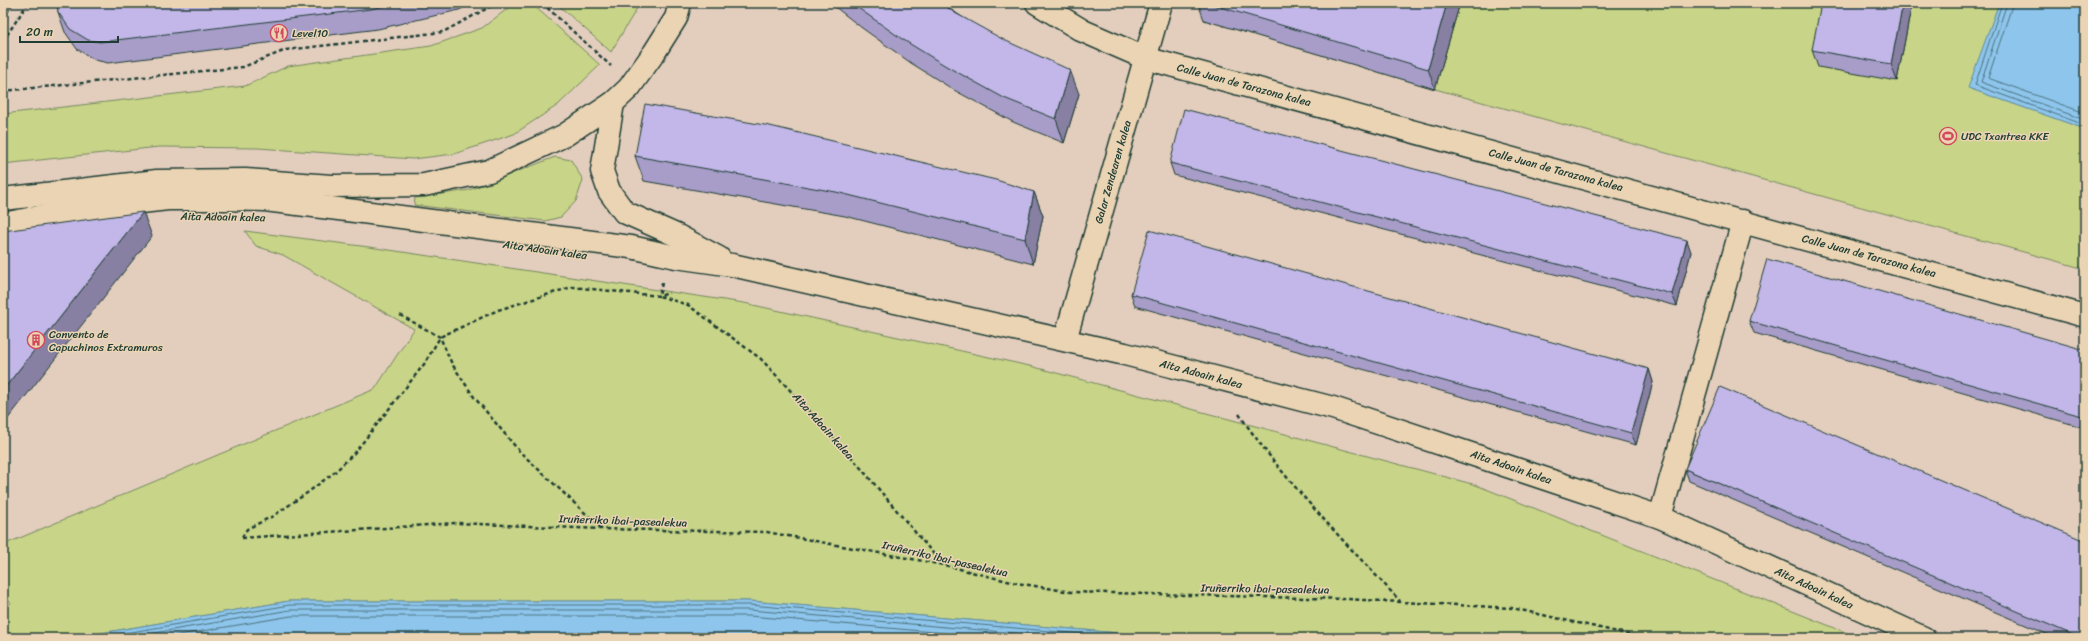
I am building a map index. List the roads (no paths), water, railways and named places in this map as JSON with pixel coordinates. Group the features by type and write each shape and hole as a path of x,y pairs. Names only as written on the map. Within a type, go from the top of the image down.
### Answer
{"street":[{"path":"3,198 157,181 245,180 332,186 424,185 489,171 566,136 613,103 629,88 654,53 676,18 680,3"},
{"name":"Calle Juan de Tarazona kalea","path":"1037,3 1083,30 1145,58 2085,316"},
{"name":"Galar Zendearen kalea","path":"1065,340 1161,3"},
{"name":"Aita Adoain kalea","path":"613,103 602,171 609,191 624,212 678,236 732,265"},
{"name":"Aita Adoain kalea","path":"3,224 64,212 168,199 265,200 623,246 676,257 732,265 1125,354 1333,408 1660,517 1924,638"},
{"path":"1660,517 1743,221"}],"water":[{"path":"1999,3 2070,3 2085,8 2085,129 1968,88"},
{"path":"289,601 750,601 1176,638 72,638"}],"place":[{"name":"Level10","path":"279,33"},
{"name":"UDC Txantrea KKE","path":"1948,136"},
{"name":"Convento de Capuchinos Extramuros","path":"36,340"}]}
